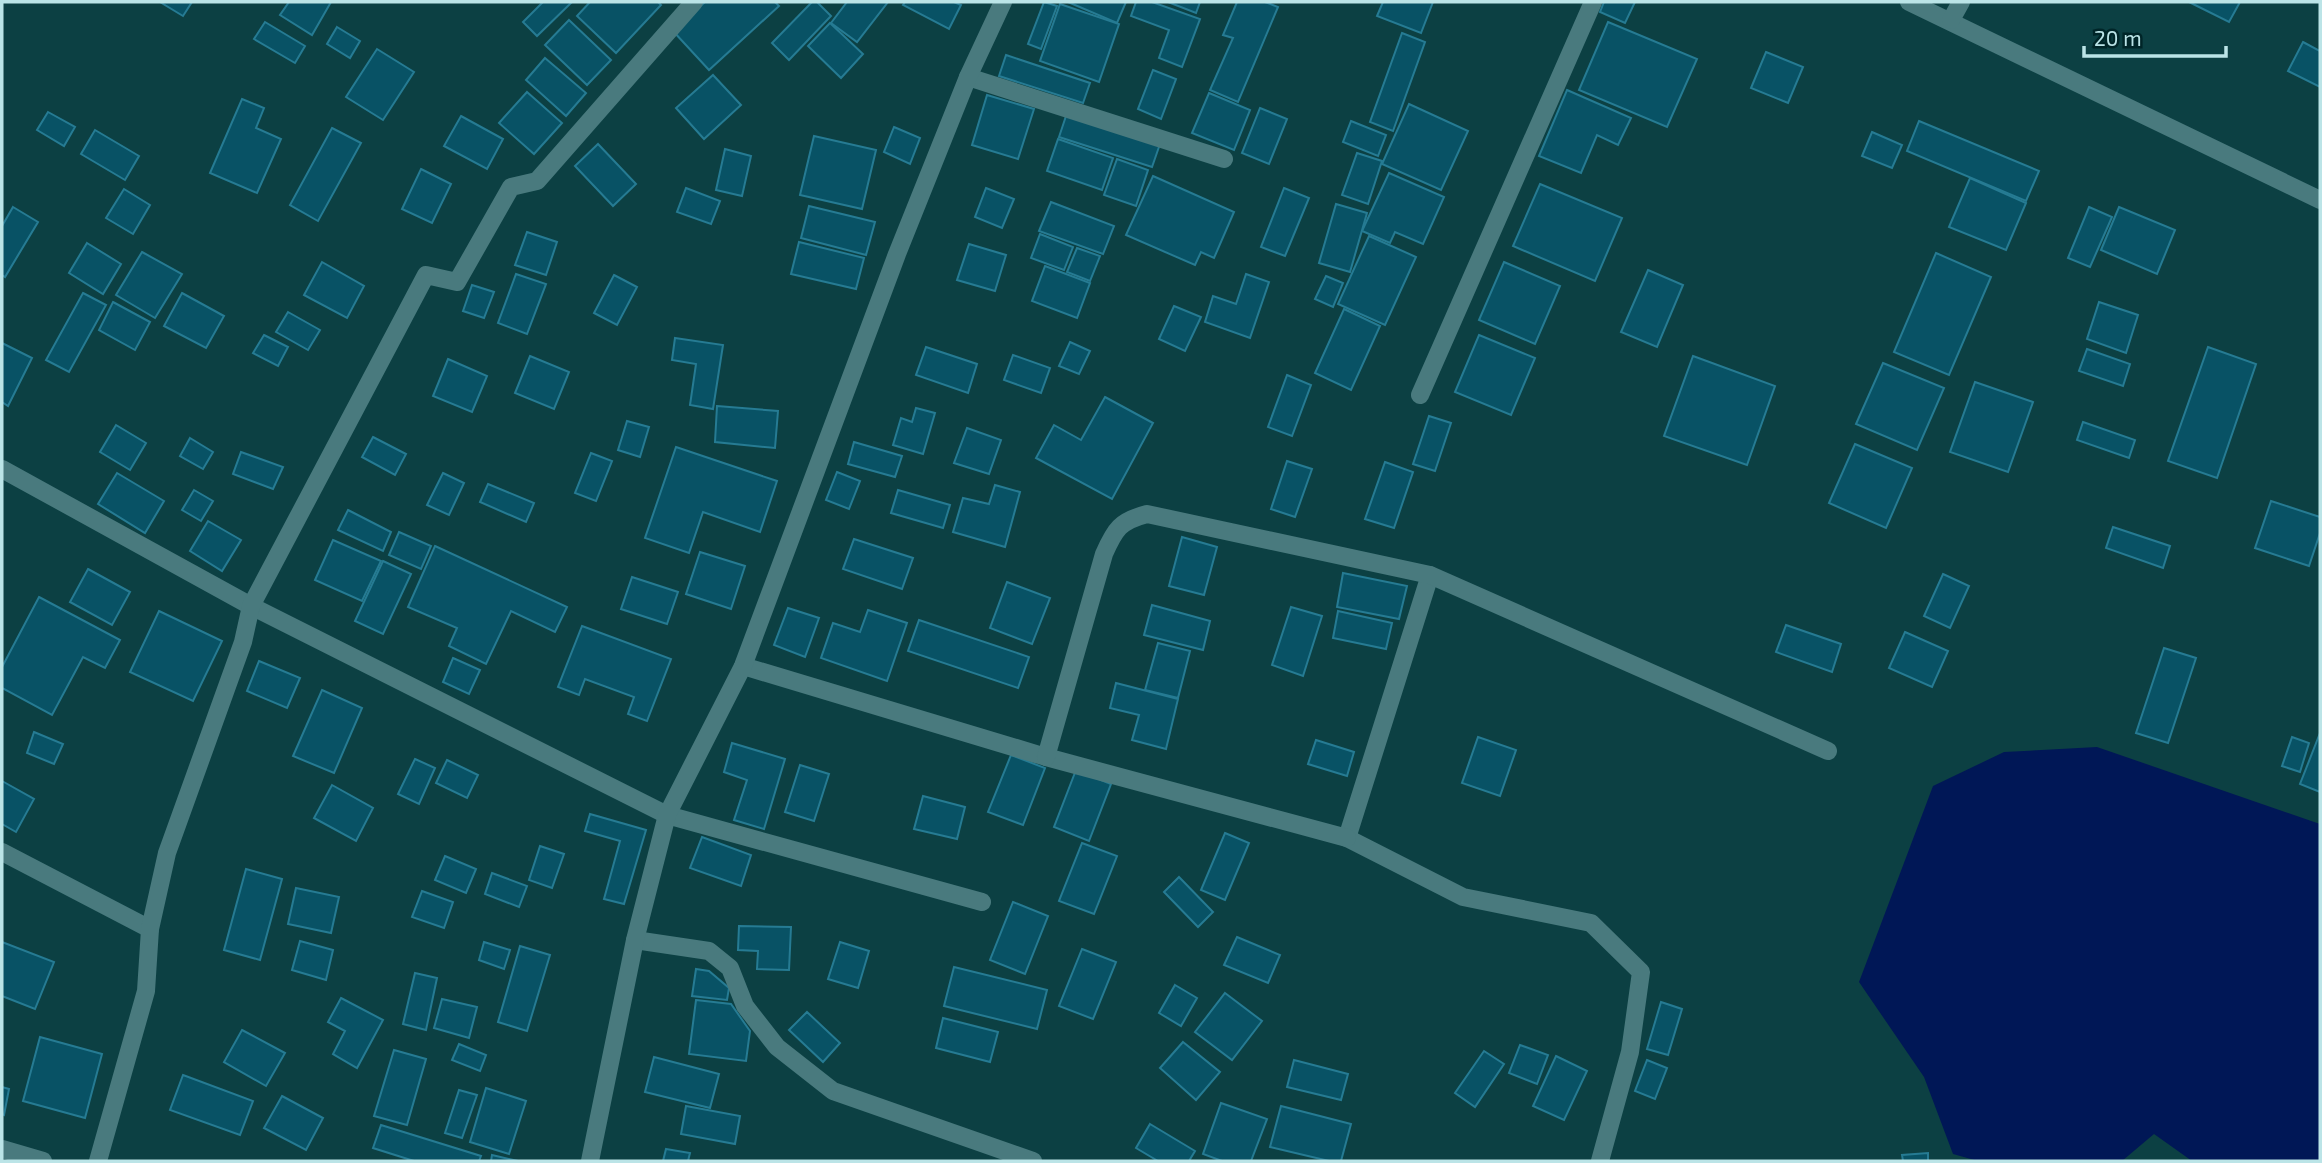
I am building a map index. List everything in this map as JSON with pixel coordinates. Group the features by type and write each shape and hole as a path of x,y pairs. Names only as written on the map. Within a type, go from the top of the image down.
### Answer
{"street":[{"path":"98,1161 146,990 150,929 167,853 243,642 251,606 426,275 457,282 511,187 537,181 694,2"},
{"path":"590,1161 635,940 667,816 743,666 897,254 968,77 1003,2"},
{"path":"1420,395 1593,2"},
{"path":"1909,2 2320,200"},
{"path":"1951,20 1961,2"},
{"path":"968,77 1224,159"},
{"path":"2,469 251,606 667,816 982,902"},
{"path":"1046,757 1112,534 1126,520 1147,514 1430,575 1828,751"},
{"path":"1347,838 1430,575"},
{"path":"743,666 1046,757 1347,838 1463,897 1591,923 1641,972 1630,1052 1600,1161"},
{"path":"2,852 150,929"},
{"path":"635,940 709,951 730,968 745,1006 777,1047 833,1091 1033,1161"},
{"path":"2,1149 43,1161"}],"shaded area":[{"path":"2097,747 2320,824 2320,1161 2192,1161 2154,1134 2122,1161 1978,1161 1953,1154 1924,1077 1859,982 1933,786 2004,752"}],"building":[{"path":"160,2 192,2 183,16"},
{"path":"289,2 331,2 312,35 280,15"},
{"path":"543,2 572,2 537,36 523,22"},
{"path":"590,2 658,2 661,5 616,53 577,16"},
{"path":"705,2 775,2 779,6 709,70 673,31"},
{"path":"812,2 817,2 831,16 789,60 772,43"},
{"path":"847,2 888,2 857,42 831,23"},
{"path":"905,2 954,2 961,5 949,29 903,5"},
{"path":"1044,2 1057,6 1041,49 1028,44"},
{"path":"1068,2 1126,2 1117,23"},
{"path":"1136,2 1152,2 1200,19 1182,67 1159,58 1169,30 1131,16"},
{"path":"1168,2 1200,2 1196,13"},
{"path":"1237,2 1265,2 1278,7 1238,102 1210,90 1233,38 1223,35"},
{"path":"1383,2 1433,2 1421,33 1377,16"},
{"path":"1604,2 1635,2 1625,23 1600,12"},
{"path":"2189,2 2240,2 2229,22"},
{"path":"1060,4 1119,24 1099,82 1040,61"},
{"path":"569,20 611,60 587,85 545,45"},
{"path":"265,22 305,46 295,63 254,39"},
{"path":"1608,22 1697,59 1667,127 1579,90"},
{"path":"830,23 863,54 841,78 808,46"},
{"path":"337,27 360,41 350,58 327,44"},
{"path":"1402,33 1425,42 1393,131 1370,122"},
{"path":"2303,42 2320,51 2320,87 2288,71"},
{"path":"377,49 414,72 383,120 346,97"},
{"path":"1766,52 1803,67 1788,103 1751,88"},
{"path":"1006,55 1090,83 1083,103 999,76"},
{"path":"545,58 586,93 566,116 526,80"},
{"path":"1153,70 1176,79 1161,119 1138,109"},
{"path":"713,75 741,105 704,139 676,108"},
{"path":"1567,90 1631,118 1618,145 1597,135 1581,173 1539,156"},
{"path":"527,92 562,123 534,154 499,123"},
{"path":"1209,93 1250,110 1234,150 1192,133"},
{"path":"987,95 1034,109 1018,159 972,145"},
{"path":"242,99 264,108 256,128 281,139 257,193 210,173"},
{"path":"1409,104 1468,131 1441,190 1382,164"},
{"path":"1260,108 1287,119 1269,164 1242,153"},
{"path":"48,112 75,127 64,146 37,130"},
{"path":"1067,113 1160,144 1152,167 1059,137"},
{"path":"461,116 503,139 487,169 444,146"},
{"path":"1351,121 1386,135 1378,156 1343,142"},
{"path":"1919,121 2039,171 2026,201 1907,151"},
{"path":"894,127 920,138 910,164 884,152"},
{"path":"332,128 361,143 318,221 290,205"},
{"path":"95,130 139,156 125,180 81,154"},
{"path":"1872,132 1902,145 1892,168 1862,156"},
{"path":"814,136 876,150 862,209 800,195"},
{"path":"1058,139 1113,158 1102,190 1047,171"},
{"path":"598,144 636,184 613,206 575,166"},
{"path":"725,149 751,156 742,196 716,190"},
{"path":"1357,153 1382,161 1368,204 1342,195"},
{"path":"1117,159 1148,170 1136,206 1104,195"},
{"path":"421,169 451,184 432,223 402,209"},
{"path":"1389,173 1444,197 1423,244 1395,232 1390,243 1362,231"},
{"path":"1153,176 1234,212 1214,258 1201,252 1195,265 1126,235"},
{"path":"1970,178 2026,203 2006,250 1949,227"},
{"path":"1540,184 1622,218 1595,281 1513,246"},
{"path":"686,188 720,201 711,224 677,212"},
{"path":"986,188 1014,199 1002,228 975,217"},
{"path":"1284,188 1309,198 1285,256 1261,247"},
{"path":"124,189 150,205 133,234 106,218"},
{"path":"1051,202 1114,226 1103,254 1039,231"},
{"path":"1336,204 1367,213 1350,272 1319,263"},
{"path":"809,206 875,222 866,255 801,238"},
{"path":"13,207 38,222 5,277 2,275 2,226"},
{"path":"2089,207 2112,217 2090,267 2068,258"},
{"path":"2119,207 2175,230 2157,274 2101,250"},
{"path":"527,232 557,242 546,275 515,265"},
{"path":"1040,234 1073,247 1064,270 1031,258"},
{"path":"1369,236 1416,257 1385,325 1338,304"},
{"path":"799,242 864,258 856,289 791,274"},
{"path":"87,243 121,264 103,294 69,273"},
{"path":"969,244 1006,255 995,291 957,280"},
{"path":"1077,248 1100,256 1090,281 1067,272"},
{"path":"142,252 182,274 155,318 116,295"},
{"path":"1936,253 1991,277 1949,375 1894,352"},
{"path":"322,262 364,286 347,318 304,295"},
{"path":"1504,262 1560,286 1535,344 1479,320"},
{"path":"1045,266 1090,283 1077,318 1032,301"},
{"path":"1648,270 1683,285 1657,347 1621,332"},
{"path":"516,274 546,284 527,334 498,323"},
{"path":"1246,274 1269,282 1250,338 1205,322 1213,296 1236,304"},
{"path":"614,275 637,287 617,325 594,313"},
{"path":"1326,276 1343,283 1333,307 1315,299"},
{"path":"472,285 494,292 484,318 463,311"},
{"path":"83,293 106,305 69,372 46,360"},
{"path":"182,293 224,316 206,348 164,326"},
{"path":"113,302 150,322 135,350 99,330"},
{"path":"2099,302 2138,315 2126,353 2087,339"},
{"path":"1174,306 1201,317 1185,351 1159,339"},
{"path":"1344,309 1380,326 1351,390 1315,373"},
{"path":"288,312 320,330 308,350 276,332"},
{"path":"264,335 288,347 278,366 253,353"},
{"path":"1479,335 1535,358 1511,415 1455,392"},
{"path":"675,338 723,345 713,409 690,405 696,364 672,360"},
{"path":"1070,342 1090,351 1079,374 1059,366"},
{"path":"2,343 32,358 8,406 2,402"},
{"path":"926,347 977,364 968,393 916,375"},
{"path":"2208,347 2256,364 2217,478 2168,461"},
{"path":"2087,349 2130,364 2123,386 2079,371"},
{"path":"1013,355 1050,368 1041,393 1004,380"},
{"path":"530,356 569,372 554,409 515,393"},
{"path":"1693,356 1775,386 1747,465 1664,436"},
{"path":"448,359 487,376 472,412 433,396"},
{"path":"1883,363 1944,388 1917,450 1856,424"},
{"path":"1287,375 1311,385 1292,436 1268,427"},
{"path":"1975,382 2033,402 2008,472 1950,452"},
{"path":"1105,397 1153,423 1112,499 1036,458 1054,425 1081,440"},
{"path":"717,406 778,411 775,448 715,442"},
{"path":"916,408 935,413 923,454 893,445 901,418 912,422"},
{"path":"1429,416 1451,423 1435,471 1413,464"},
{"path":"627,421 649,427 640,457 618,450"},
{"path":"2083,422 2135,440 2129,458 2077,440"},
{"path":"116,425 146,443 130,470 100,452"},
{"path":"967,428 1001,440 989,474 954,463"},
{"path":"373,437 406,454 395,475 362,457"},
{"path":"190,438 213,452 203,469 180,456"},
{"path":"854,442 902,456 895,477 848,464"},
{"path":"1855,444 1912,468 1886,528 1829,503"},
{"path":"676,447 777,481 760,532 703,512 689,553 645,538"},
{"path":"241,452 283,467 273,489 233,474"},
{"path":"591,453 612,461 596,501 575,493"},
{"path":"1287,461 1312,469 1295,517 1271,509"},
{"path":"1385,462 1413,472 1394,528 1365,519"},
{"path":"837,472 860,481 849,509 826,500"},
{"path":"117,473 164,501 145,533 98,504"},
{"path":"443,473 464,483 449,515 427,505"},
{"path":"488,484 534,503 526,522 480,502"},
{"path":"995,485 1020,492 1005,547 953,532 963,498 989,504"},
{"path":"194,490 213,501 201,521 182,510"},
{"path":"898,490 950,505 943,528 891,513"},
{"path":"2271,501 2320,517 2320,533 2309,566 2255,548"},
{"path":"348,510 391,532 383,551 338,530"},
{"path":"208,521 241,540 222,571 190,551"},
{"path":"2113,527 2170,546 2163,568 2106,548"},
{"path":"399,532 431,546 421,569 389,555"},
{"path":"1182,537 1217,547 1204,595 1169,586"},
{"path":"854,539 913,558 902,589 843,569"},
{"path":"333,540 381,561 362,601 315,580"},
{"path":"435,546 567,607 555,632 511,611 486,664 449,646 457,628 408,607"},
{"path":"700,552 745,566 731,609 686,594"},
{"path":"383,561 411,574 383,634 355,621"},
{"path":"88,569 130,592 112,625 70,602"},
{"path":"1343,573 1407,586 1399,619 1337,607"},
{"path":"1943,574 1969,586 1950,628 1924,616"},
{"path":"632,577 678,592 667,624 621,609"},
{"path":"1007,582 1050,598 1032,644 990,628"},
{"path":"39,597 120,640 105,668 83,657 52,715 2,688 2,667"},
{"path":"1152,605 1210,621 1203,650 1144,635"},
{"path":"1291,607 1322,616 1303,676 1272,665"},
{"path":"788,608 819,618 805,657 774,645"},
{"path":"868,610 907,623 887,681 821,658 833,623 860,632"},
{"path":"159,611 222,641 193,701 130,672"},
{"path":"1338,611 1392,623 1386,649 1333,638"},
{"path":"919,620 1029,657 1018,688 908,651"},
{"path":"1786,625 1841,644 1832,672 1776,652"},
{"path":"582,626 671,659 647,721 628,714 634,697 585,679 579,695 558,687"},
{"path":"1905,632 1948,651 1932,687 1889,668"},
{"path":"1158,643 1190,651 1178,698 1145,690"},
{"path":"2164,648 2196,658 2168,743 2136,733"},
{"path":"453,658 480,670 469,694 443,682"},
{"path":"259,661 300,678 287,708 247,691"},
{"path":"1116,683 1178,699 1166,749 1132,740 1139,715 1110,708"},
{"path":"322,690 362,708 334,773 293,756"},
{"path":"34,732 63,744 54,764 27,753"},
{"path":"2320,733 2320,792 2300,784"},
{"path":"1478,737 1516,750 1500,796 1462,783"},
{"path":"2292,737 2309,743 2300,772 2282,766"},
{"path":"1316,740 1354,752 1347,776 1308,764"},
{"path":"732,743 785,759 764,829 734,820 747,780 724,772"},
{"path":"1011,755 1045,768 1023,825 988,812"},
{"path":"415,759 435,768 419,804 398,794"},
{"path":"447,760 478,775 467,798 436,783"},
{"path":"800,765 829,774 814,821 785,812"},
{"path":"1076,770 1111,784 1089,841 1054,827"},
{"path":"2,781 34,799 16,832 2,824"},
{"path":"332,785 373,808 356,841 314,818"},
{"path":"923,796 965,807 957,839 914,829"},
{"path":"590,814 646,830 624,904 604,899 620,841 585,831"},
{"path":"1225,833 1249,843 1225,900 1201,890"},
{"path":"702,837 751,855 741,886 690,868"},
{"path":"1082,843 1117,856 1094,914 1059,901"},
{"path":"540,846 564,854 552,888 529,880"},
{"path":"445,856 476,869 466,893 435,880"},
{"path":"246,869 282,879 260,960 224,950"},
{"path":"492,873 527,886 519,907 485,894"},
{"path":"1179,877 1213,912 1198,927 1164,892"},
{"path":"296,888 339,897 331,933 288,924"},
{"path":"422,891 453,902 444,928 412,917"},
{"path":"1013,902 1048,916 1025,974 990,960"},
{"path":"739,926 791,927 789,970 757,969 758,951 738,950"},
{"path":"1237,937 1280,955 1268,983 1224,965"},
{"path":"300,941 333,950 326,980 292,970"},
{"path":"2,942 54,962 35,1009 2,996"},
{"path":"484,942 510,950 504,969 479,960"},
{"path":"840,942 869,951 858,988 828,979"},
{"path":"520,946 550,955 527,1031 498,1022"},
{"path":"1082,949 1116,962 1093,1019 1059,1006"},
{"path":"954,967 1047,990 1037,1029 944,1006"},
{"path":"696,969 709,971 729,988 727,1000 692,996"},
{"path":"415,973 437,978 426,1030 403,1024"},
{"path":"1175,985 1197,998 1181,1026 1159,1013"},
{"path":"1225,993 1262,1021 1232,1060 1195,1032"},
{"path":"341,998 383,1020 357,1068 333,1054 345,1031 328,1022"},
{"path":"442,999 477,1007 469,1038 434,1028"},
{"path":"696,1000 731,1004 750,1031 746,1061 689,1054"},
{"path":"1661,1002 1682,1009 1668,1055 1647,1049"},
{"path":"807,1012 840,1043 823,1062 789,1030"},
{"path":"943,1018 998,1032 990,1062 936,1048"},
{"path":"242,1030 285,1053 266,1086 224,1062"},
{"path":"40,1037 102,1054 85,1118 23,1101"},
{"path":"1183,1042 1220,1072 1196,1100 1160,1068"},
{"path":"459,1044 486,1055 480,1071 452,1060"},
{"path":"1520,1045 1548,1055 1537,1084 1509,1073"},
{"path":"394,1050 426,1059 407,1125 374,1116"},
{"path":"1484,1051 1504,1064 1475,1107 1455,1093"},
{"path":"1556,1056 1587,1071 1564,1120 1533,1106"},
{"path":"654,1057 719,1074 710,1108 645,1092"},
{"path":"1294,1060 1348,1074 1341,1100 1287,1087"},
{"path":"1647,1060 1667,1068 1655,1099 1635,1091"},
{"path":"183,1075 253,1101 240,1135 170,1110"},
{"path":"2,1087 9,1089 4,1115 2,1114"},
{"path":"486,1088 526,1101 509,1154 470,1142"},
{"path":"459,1090 477,1095 462,1138 445,1133"},
{"path":"282,1096 323,1118 306,1150 264,1128"},
{"path":"1221,1103 1267,1119 1251,1161 1222,1161 1203,1154"},
{"path":"686,1106 740,1116 735,1144 681,1134"},
{"path":"1281,1106 1351,1124 1341,1161 1329,1161 1270,1147"},
{"path":"1150,1124 1195,1151 1189,1161 1158,1161 1136,1148"},
{"path":"381,1125 481,1156 479,1161 414,1161 373,1148"},
{"path":"666,1149 690,1153 688,1161 663,1161"},
{"path":"1928,1153 1928,1161 1903,1161 1902,1155"},
{"path":"492,1155 518,1161 491,1161"}]}
